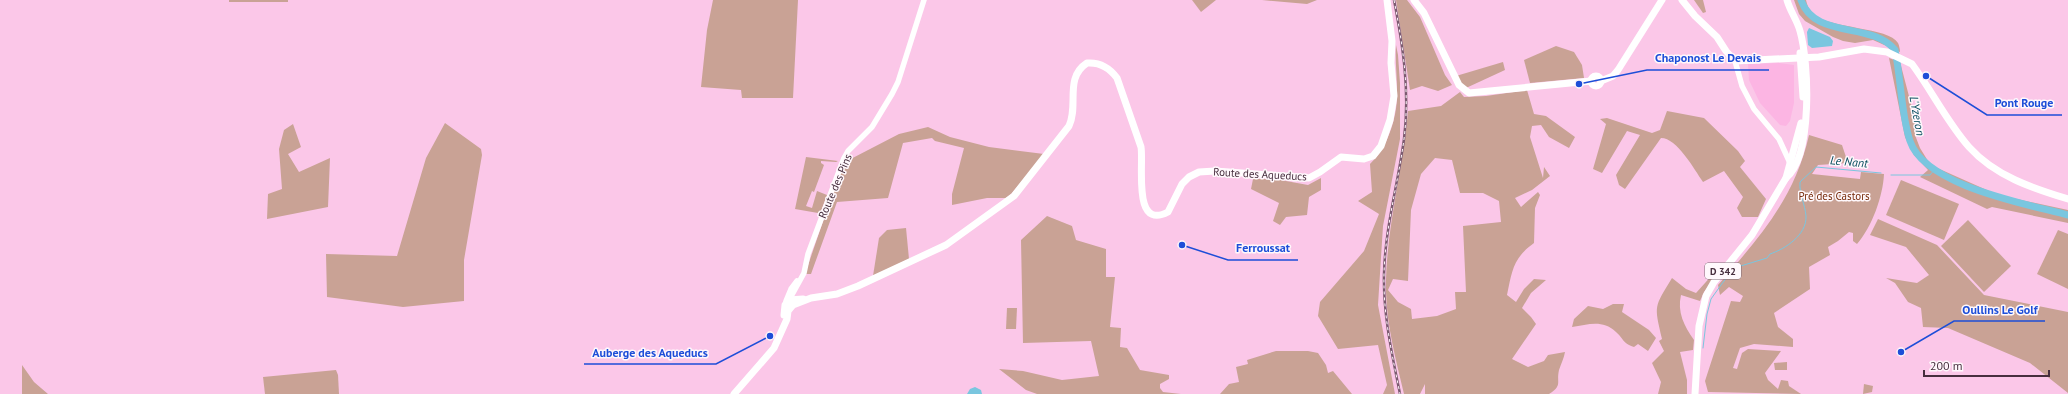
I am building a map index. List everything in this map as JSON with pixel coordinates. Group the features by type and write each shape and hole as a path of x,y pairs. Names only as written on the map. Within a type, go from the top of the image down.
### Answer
{"main road":[{"name":"Route des Aqueducs","path":"791,300 837,294 858,286 946,245 1014,196 1069,126 1073,114 1074,78 1078,68 1087,63 1103,65 1113,72 1117,78 1141,147 1143,158 1142,198 1144,206 1152,214 1157,216 1168,212 1182,184 1189,177 1199,172 1215,171 1310,178 1339,158 1346,156 1364,159 1374,155 1386,134 1393,105 1392,38 1386,0"},
{"path":"1414,0 1424,13 1458,85 1469,93 1591,82 1593,77 1596,76 1601,81 1614,76 1662,0"},
{"path":"1682,0 1695,16 1717,37 1735,61 1837,54 1855,49 1888,52 1903,58 1912,64 1963,139 1981,158 2020,184 2068,198"},
{"name":"D 342","path":"1695,394 1699,326 1706,296 1714,282 1752,235 1786,178 1792,165 1802,112 1802,57 1793,18 1787,0"},
{"path":"734,394 774,348 787,319 791,300"}],"street":[{"name":"Route des Pins","path":"791,300 804,273 810,248 844,158 848,151 872,127 898,82 924,0"},
{"path":"1735,61 1742,86 1754,109 1779,139 1792,165"}],"shaded area":[{"path":"1779,63 1794,65 1794,103 1790,121 1786,126 1780,125 1760,103 1749,80 1748,64"}],"green space":[{"path":"229,0 288,0 288,2 229,2"},
{"path":"713,0 798,0 793,98 742,98 741,90 701,87 707,30"},
{"path":"1192,0 1216,0 1201,12"},
{"path":"1262,0 1317,0 1307,4"},
{"path":"1396,0 1407,0 1420,17 1445,75 1452,85 1438,91 1422,86 1410,90"},
{"path":"1694,0 1703,0 1706,12 1703,13"},
{"path":"1794,0 1806,0 1808,7 1813,14 1821,19 1832,23 1872,31 1892,38 1898,43 1900,52 1873,40 1855,43 1843,41 1833,37 1805,21 1799,14"},
{"path":"1396,45 1400,83 1400,139 1383,226 1378,305 1395,394 1383,394 1387,385 1378,345 1338,349 1318,316 1320,302 1364,251 1379,214 1358,201 1372,192 1370,164 1387,140 1394,120 1397,100"},
{"path":"1556,46 1574,52 1582,65 1584,78 1530,83 1524,60"},
{"path":"1889,58 1900,62 1915,119 1915,135 1920,148 1928,161 1935,167 1998,195 2068,210 2068,223 1992,207 1987,209 1920,177 1928,170 1914,155 1905,137"},
{"path":"1503,62 1505,70 1466,88 1461,84 1456,76"},
{"path":"1527,90 1534,114 1546,116 1575,137 1569,148 1549,137 1541,125 1532,126 1530,137 1543,178 1544,167 1550,176 1532,190 1515,198 1521,207 1538,192 1540,195 1535,208 1534,243 1522,254 1514,266 1507,295 1516,302 1524,289 1534,279 1546,280 1531,293 1522,308 1536,324 1512,359 1528,367 1544,361 1548,355 1565,352 1558,374 1558,386 1549,394 1425,394 1425,384 1420,394 1404,394 1390,331 1386,292 1386,269 1391,224 1406,134 1408,111 1441,106 1460,92 1464,97 1486,96","holes":["1435,158 1452,160 1460,193 1483,193 1499,201 1501,222 1463,226 1466,292 1455,292 1456,309 1437,316 1412,319 1411,309 1398,302 1388,290 1393,279 1408,281 1411,210 1421,174"]},
{"path":"1667,111 1704,118 1738,151 1745,161 1740,167 1766,199 1758,217 1742,217 1737,208 1743,197 1724,171 1703,182 1685,155 1679,148 1667,139 1661,138 1625,189 1619,185 1616,175 1640,135 1627,131 1602,173 1593,169 1606,124 1600,119 1607,118 1652,133 1660,130"},
{"path":"445,123 481,149 482,155 464,260 464,301 403,307 327,297 326,254 397,256 426,158"},
{"path":"293,124 301,147 288,154 299,172 330,158 328,207 267,219 268,194 282,189 279,149 284,130"},
{"path":"928,127 950,137 989,147 1044,154 1012,193 1006,198 987,198 952,205 952,194 964,148 935,141 932,138 903,143 888,198 837,202 811,274 805,274 843,163 899,134"},
{"name":"Pré des Castors","path":"1809,135 1842,145 1848,163 1818,165 1812,174 1860,179 1861,172 1884,174 1876,211 1857,244 1853,241 1853,233 1849,232 1828,247 1830,255 1809,267 1810,289 1774,313 1778,327 1793,339 1793,347 1754,344 1740,348 1733,368 1737,369 1742,353 1748,349 1781,351 1765,373 1768,380 1778,389 1781,380 1788,381 1789,386 1801,394 1708,392 1705,381 1731,301 1740,302 1743,296 1729,287 1720,295 1718,285 1748,251 1774,216 1785,198 1803,158"},
{"path":"806,157 838,161 821,161 824,165 814,192 812,191 806,206 812,208 817,191 827,195 821,211 818,213 795,209"},
{"path":"1321,178 1321,190 1309,197 1307,215 1286,217 1280,225 1273,221 1279,203 1251,189 1253,179 1275,179 1308,185"},
{"path":"1901,180 1959,204 1944,240 1886,215"},
{"path":"1047,216 1072,226 1076,240 1106,249 1106,277 1115,277 1110,327 1121,328 1120,347 1127,348 1140,370 1169,375 1169,379 1160,384 1160,388 1163,392 1181,394 1037,394 1026,390 999,369 1023,371 1062,380 1099,376 1091,341 1023,343 1021,240"},
{"path":"1878,219 1937,245 1984,295 2068,312 2068,393 2030,363 1948,328 1923,327 1921,308 1908,302 1895,283 1886,278 1917,283 1929,275 1906,247 1870,235"},
{"path":"1968,220 2011,266 1984,292 1941,246"},
{"path":"906,228 909,259 873,276 879,238 887,230"},
{"path":"2058,230 2068,234 2068,289 2037,274"},
{"path":"1714,273 1717,275 1704,292 1700,301 1681,295 1680,307 1682,319 1694,340 1693,350 1680,352 1687,380 1687,394 1658,394 1661,382 1652,363 1664,351 1659,341 1662,339 1657,312 1659,301 1672,278 1686,289 1696,293"},
{"path":"1613,304 1624,304 1622,312 1649,330 1656,338 1648,351 1638,344 1634,347 1627,344 1616,332 1605,325 1589,324 1572,327 1574,319 1588,306 1603,309"},
{"path":"1007,308 1017,308 1016,329 1006,329"},
{"path":"1276,351 1308,351 1318,353 1326,365 1328,373 1333,371 1352,394 1220,394 1229,384 1239,382 1236,367 1248,364 1247,360"},
{"path":"1787,362 1787,370 1775,370 1774,363"},
{"path":"22,365 34,382 48,394 22,394"},
{"path":"336,370 338,375 339,394 265,394 263,377"},
{"path":"1864,384 1873,386 1872,392 1863,394"}],"water":[{"path":"1809,28 1830,37 1833,41 1832,46 1812,48 1808,45 1807,32"},
{"path":"975,387 981,390 982,394 967,394 970,389"}],"waterway":[{"name":"L'Yzeron","path":"1801,0 1808,12 1818,21 1831,26 1873,36 1885,41 1895,50 1903,108 1910,141 1919,157 1935,170 1979,191 2004,199 2068,215"},
{"name":"Le Nant","path":"1703,348 1707,314 1711,299 1734,268 1767,258 1770,254 1788,245 1803,229 1806,216 1800,191 1800,182 1816,167 1881,173"},
{"name":"Le Nant","path":"1891,175 1930,175 1934,170"}],"railway":[{"path":"1394,0 1405,69 1406,121 1387,240 1384,289 1389,334 1400,394"}],"place":[{"name":"Pont Rouge","path":"1926,76"},
{"name":"Chaponost Le Devais","path":"1579,84"},
{"name":"Ferroussat","path":"1182,245"},
{"name":"Auberge des Aqueducs","path":"770,336"},
{"name":"Oullins Le Golf","path":"1901,352"}]}
